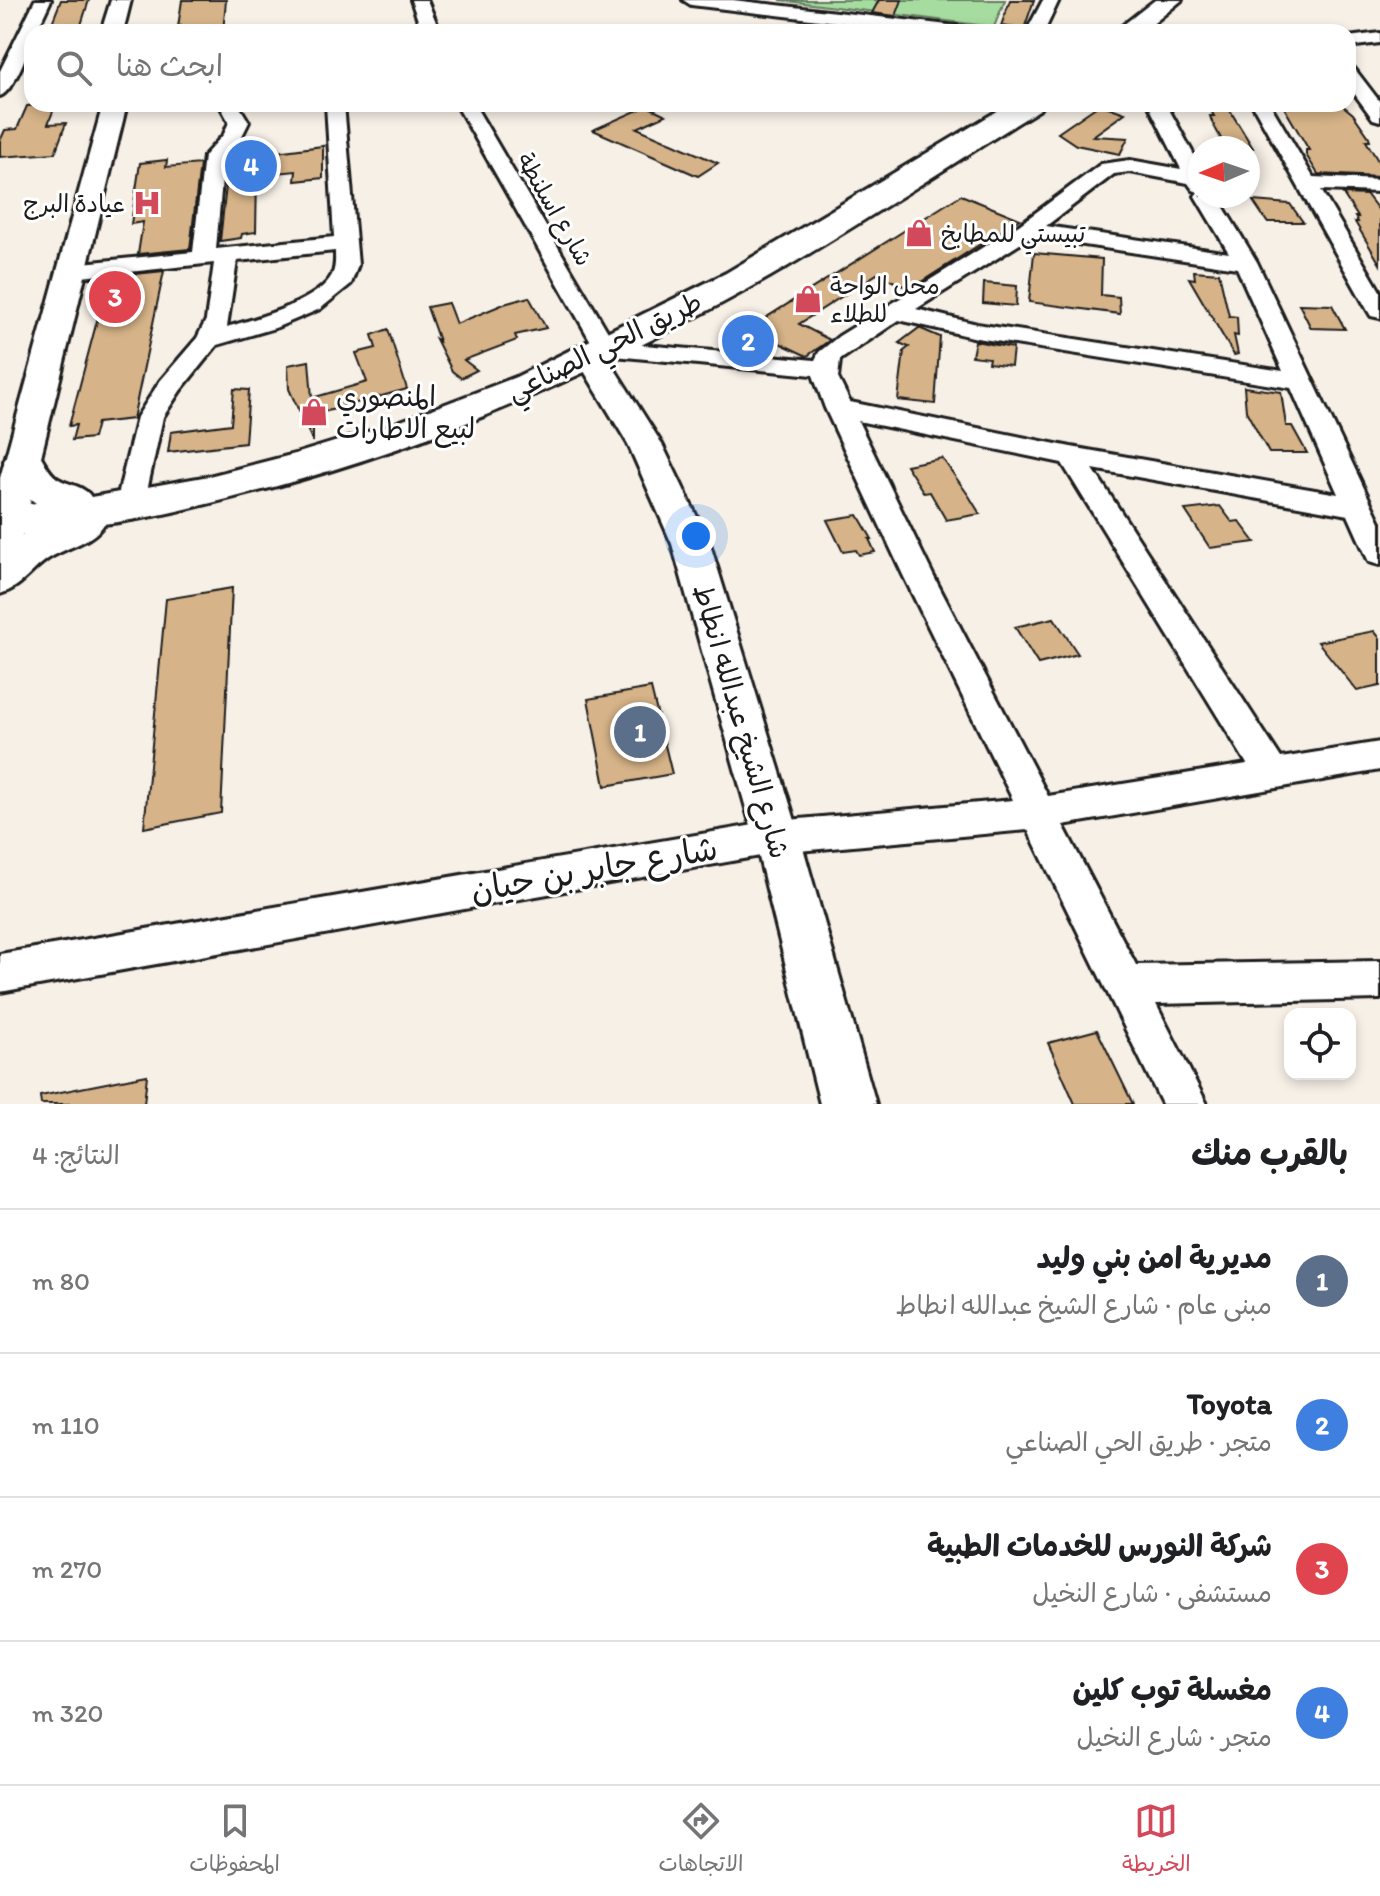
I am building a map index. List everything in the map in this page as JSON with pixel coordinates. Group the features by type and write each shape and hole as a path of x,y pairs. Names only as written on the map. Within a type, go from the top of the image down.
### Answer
{"highway":[{"path":"1138,24 1170,0"},
{"path":"1155,24 1186,0"},
{"name":"طريق الحي الصناعي","path":"598,348 996,112"},
{"name":"طريق الحي الصناعي","path":"3,521 125,500 296,456 397,425 598,348 738,280 1016,112"},
{"path":"12,454 38,486 73,501"},
{"path":"0,578 22,556 44,541 125,500"},
{"name":"طريق الحي الصناعي","path":"3,521 73,501 125,500"}],"main road":[{"path":"114,24 121,0"},
{"path":"135,24 141,0"},
{"path":"12,454 72,271 112,112"},
{"path":"3,521 12,454 112,112"},
{"name":"شارع الشيخ عبدالله انطاط","path":"598,348 670,493 691,544 777,837 848,1104"}],"street":[{"path":"29,24 43,0"},
{"path":"419,0 428,24"},
{"path":"691,0 896,24"},
{"path":"1039,24 1051,0"},
{"path":"0,90 7,63 24,33"},
{"path":"1356,41 1380,38"},
{"path":"1356,78 1372,91 1380,115"},
{"path":"125,500 150,417 169,387 208,340 218,320 214,156 233,136 239,122 235,112"},
{"path":"208,340 282,316 331,292 347,271 336,112"},
{"name":"شارع اسلنطة","path":"469,112 598,348"},
{"path":"1161,112 1188,164"},
{"path":"1266,112 1380,311"},
{"path":"1185,1104 1037,814 838,408 825,378 825,368 828,357 848,341 1027,230 1108,168 1130,166 1188,183"},
{"path":"1306,183 1380,186"},
{"path":"1213,208 1246,262 1380,554"},
{"path":"1027,230 1246,262"},
{"path":"72,271 344,243"},
{"path":"896,312 977,331 1299,381"},
{"path":"598,348 825,368"},
{"path":"838,408 1071,456 1357,507"},
{"path":"1071,456 1271,772"},
{"name":"شارع جابر بن حيان","path":"0,973 777,837 1037,814 1380,756"},
{"path":"1124,985 1380,980"}],"green space":[{"path":"780,0 1005,0 995,24 970,24"}],"building":[{"path":"61,0 89,0 81,24 52,24"},
{"path":"182,0 226,0 224,24 178,24"},
{"path":"879,0 902,0 896,16 872,13"},
{"path":"1010,0 1034,0 1026,24 1002,24"},
{"path":"24,112 53,112 48,124 66,123 55,153 0,157 0,141 5,130 17,129"},
{"path":"634,112 660,112 666,115 637,128 718,163 698,176 593,130"},
{"path":"1088,112 1122,112 1125,113 1093,136 1128,138 1120,154 1076,145 1058,133"},
{"path":"1212,112 1231,112 1246,136 1220,136 1210,116 1214,116"},
{"path":"1287,112 1351,112 1369,137 1370,141 1366,141 1380,164 1380,177 1318,174 1306,155 1306,150 1309,150"},
{"path":"323,146 323,178 295,181 296,171 257,175 256,232 220,241 229,158"},
{"path":"167,160 166,167 200,164 190,249 138,254 143,222 131,224 140,163"},
{"path":"1343,194 1367,195 1380,212 1380,264 1355,222 1358,222 1355,217 1358,217"},
{"path":"961,195 1020,219 910,289 877,274 799,324 830,340 807,356 771,339 752,351 735,350 724,344"},
{"path":"1260,202 1290,204 1303,222 1267,222 1258,208"},
{"path":"1034,253 1102,259 1101,295 1119,297 1120,314 1029,302"},
{"path":"164,271 133,419 97,423 93,438 72,440 76,425 69,426 107,283 134,280 135,274"},
{"path":"1194,271 1219,273 1229,316 1237,317 1238,336 1234,335 1238,354 1234,355 1189,278 1195,279"},
{"path":"984,283 1017,286 1016,306 983,303"},
{"path":"529,297 546,328 515,335 517,340 464,360 477,370 461,378 452,371 436,339 439,341 427,307 448,303 456,324"},
{"path":"1299,304 1332,305 1345,329 1311,328"},
{"path":"919,328 940,337 935,404 898,400 904,351 909,347 899,343"},
{"path":"388,329 407,389 313,415 313,442 289,389 288,365 309,361 312,398 367,382 356,353 376,348 372,335"},
{"path":"975,341 1013,348 1011,366 988,363 989,358 972,356"},
{"path":"1244,387 1281,392 1286,426 1292,426 1307,453 1269,453 1246,411"},
{"path":"234,389 249,390 245,443 168,452 171,432 231,424"},
{"path":"942,458 980,514 946,520 930,492 924,493 906,465"},
{"path":"1220,506 1232,522 1239,521 1255,542 1210,548 1185,510"},
{"path":"858,515 872,539 869,539 875,552 859,555 856,550 843,552 827,520"},
{"path":"232,588 221,813 144,828 166,599"},
{"path":"1054,618 1078,654 1038,664 1015,627"},
{"path":"1374,631 1380,638 1380,686 1357,691 1318,642"},
{"path":"651,688 672,774 605,786 588,699"},
{"path":"1097,1030 1133,1104 1075,1104 1048,1043"},
{"path":"147,1075 144,1104 41,1104 40,1096"}],"place":[{"name":"مغسلة توب كلين","path":"251,166"},
{"name":"عيادة البرج","path":"147,203"},
{"name":"تبيستي للمطابخ","path":"919,233"},
{"name":"شركة النورس للخدمات الطبية","path":"115,297"},
{"name":"محل الواحة للطلاء","path":"808,299"},
{"name":"Toyota","path":"748,341"},
{"name":"المنصوري لبيع الاطارات","path":"314,412"},
{"name":"مديرية امن بني وليد","path":"640,732"}]}
